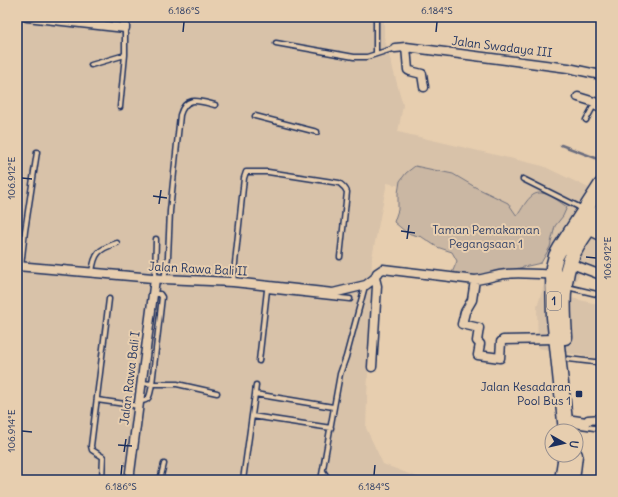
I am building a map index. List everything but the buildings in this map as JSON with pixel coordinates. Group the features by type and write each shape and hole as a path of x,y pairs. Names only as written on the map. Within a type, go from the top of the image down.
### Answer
{"highway":[{"name":"1","path":"571,423 556,338 553,267 556,256 601,185"},
{"name":"1","path":"572,423 568,359 565,336 564,287 569,263 577,246 601,211"},
{"path":"562,480 565,463"},
{"path":"572,480 575,463"}],"street":[{"path":"26,17 125,28 126,17"},
{"path":"406,47 408,70 422,74 424,87"},
{"name":"Jalan Swadaya III","path":"395,48 406,47 568,68 601,75"},
{"path":"578,97 601,104"},
{"path":"588,230 601,236"},
{"path":"569,263 601,275"},
{"name":"Jalan Rawa Bali II","path":"19,266 164,279 233,282 333,293 366,285 375,278 380,270 384,269 475,280"},
{"path":"553,274 525,272 511,273 475,280 472,300 465,312 462,324 479,328 477,341 480,344 478,355 500,358 501,342 503,340 556,338"},
{"name":"Jalan Rawa Bali I","path":"129,480 155,278"},
{"path":"372,367 377,291 375,278"},
{"path":"583,423 588,420 601,419"}],"lane":[{"path":"376,17 376,53"},
{"path":"120,107 125,55 125,28"},
{"name":"Jalan Swadaya III","path":"276,43 354,58 367,57 395,48"},
{"path":"92,65 125,55"},
{"path":"164,279 168,257 170,204 182,108 185,104 192,100 215,105"},
{"path":"586,120 593,107 601,110"},
{"path":"255,116 317,132"},
{"path":"19,266 37,152"},
{"path":"233,282 244,178 246,172 268,172 339,183 343,186 347,192 340,257"},
{"path":"523,179 585,210"},
{"path":"155,278 156,239"},
{"path":"92,273 94,260 101,249 117,243"},
{"path":"321,480 340,374 366,285"},
{"path":"564,287 601,294"},
{"path":"259,362 267,290 350,299"},
{"path":"97,400 139,404 148,400 150,397 162,297 160,294 153,294"},
{"path":"102,480 103,457 92,450 91,446 108,299"},
{"path":"568,359 601,362"},
{"path":"142,383 178,384 217,393"},
{"path":"243,480 256,385"},
{"path":"254,394 333,407"},
{"path":"252,416 331,428"},
{"path":"584,427 601,428"},
{"path":"160,480 164,464"},
{"path":"323,471 330,480"}],"shaded area":[{"path":"17,17 384,17 384,37 403,105 398,132 543,166 601,194 601,269 586,262 567,297 601,305 601,359 538,348 537,307 552,260 519,230 417,190 387,183 372,257 366,428 383,464 425,480 17,480"}],"green space":[{"name":"Taman Pemakaman Pegangsaan 1","path":"415,166 453,174 475,187 508,203 517,216 528,199 537,193 551,196 567,207 563,216 555,226 550,247 541,263 489,275 457,276 452,273 457,261 452,252 437,247 422,237 407,233 394,222 398,210 400,181 406,173"}],"waterway":[{"path":"561,145 601,160"}],"place":[{"name":"Jalan Kesadaran Pool Bus 1","path":"579,394"}]}
